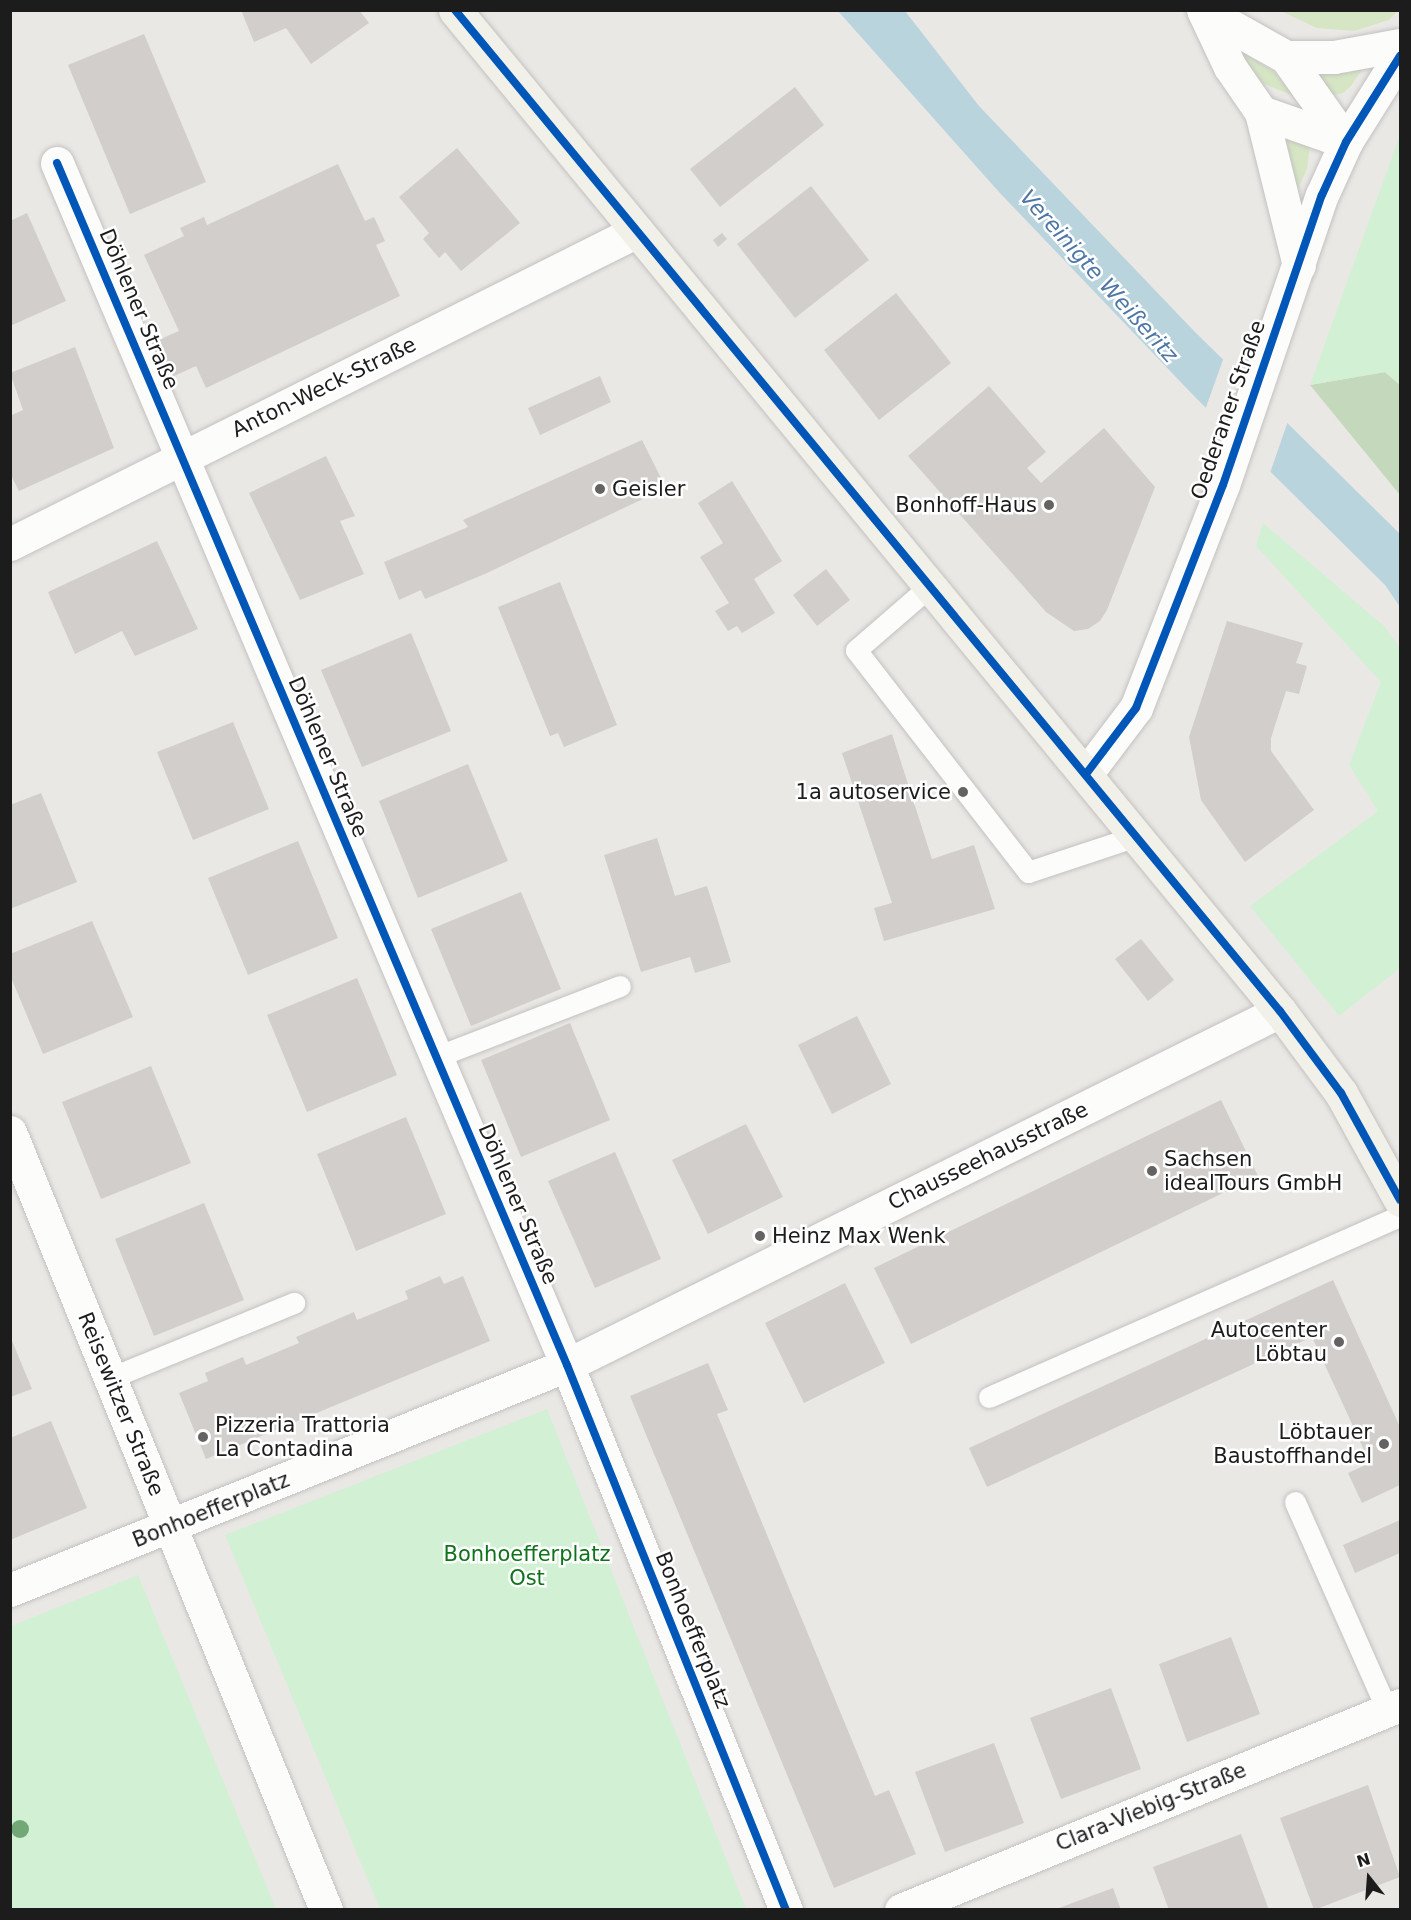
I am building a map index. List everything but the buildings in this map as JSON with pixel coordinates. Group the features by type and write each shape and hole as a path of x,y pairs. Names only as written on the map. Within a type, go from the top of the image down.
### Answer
{"main road":[{"path":"455,10 1280,1011 1341,1093 1401,1200"}],"street":[{"path":"1204,11 1286,57 1346,142"},
{"path":"1204,11 1230,67 1261,112 1299,265"},
{"path":"1286,57 1335,57 1401,45"},
{"name":"Oederaner Straße","path":"1086,774 1136,708 1223,485 1322,195 1346,142 1401,56"},
{"path":"1261,112 1346,142"},
{"name":"Döhlener Straße","path":"57,163 567,1365"},
{"name":"Anton-Weck-Straße","path":"10,544 637,231"},
{"name":"Chausseehausstraße","path":"567,1365 1280,1011"},
{"name":"Reisewitzer Straße","path":"10,1132 326,1910"},
{"name":"Bonhoefferplatz","path":"10,1590 567,1365 786,1910"},
{"name":"Clara-Viebig-Straße","path":"901,1910 1394,1707"}],"lane":[{"path":"930,586 856,650 1028,872 1137,836"},
{"path":"436,1057 620,986"},
{"path":"989,1397 1401,1216"},
{"path":"110,1377 294,1303"},
{"path":"1295,1502 1394,1707"}],"green space":[{"path":"1281,11 1398,11 1389,20 1354,31 1317,28"},
{"path":"1232,46 1273,71 1294,96 1262,83"},
{"path":"1367,62 1351,86 1343,93 1325,97 1309,70"},
{"path":"1281,135 1310,145 1307,169 1296,193"},
{"path":"1400,135 1400,385 1385,372 1310,385"},
{"path":"1385,372 1400,385 1400,495 1310,385"},
{"path":"1263,523 1384,626 1400,648 1400,968 1339,1016 1250,906 1378,811 1349,765 1381,682 1256,546"},
{"name":"Bonhoefferplatz Ost","path":"547,1409 746,1909 380,1909 225,1535"},
{"path":"138,1575 276,1909 11,1909 11,1626"}],"water":[{"name":"Vereinigte Weißeritz","path":"838,11 905,11 979,106 1193,330 1400,534 1400,607 1385,585 1194,396 999,192"}],"pier":[{"path":"1224,357 1288,421 1270,473 1205,410"}],"cycle path":[{"path":"455,10 1280,1011 1341,1093 1400,1200"},
{"path":"1086,774 1136,708 1223,485 1322,195 1346,142 1400,56"},
{"path":"57,163 567,1365 786,1910"}],"place":[{"name":"Geisler","path":"600,489"},
{"name":"Bonhoff-Haus","path":"1049,505"},
{"name":"1a autoservice","path":"963,792"},
{"name":"Sachsen idealTours GmbH","path":"1152,1171"},
{"name":"Heinz Max Wenk","path":"760,1236"},
{"name":"Autocenter Löbtau","path":"1339,1342"},
{"name":"Pizzeria Trattoria La Contadina","path":"203,1437"},
{"name":"Löbtauer Baustoffhandel","path":"1384,1444"}]}
